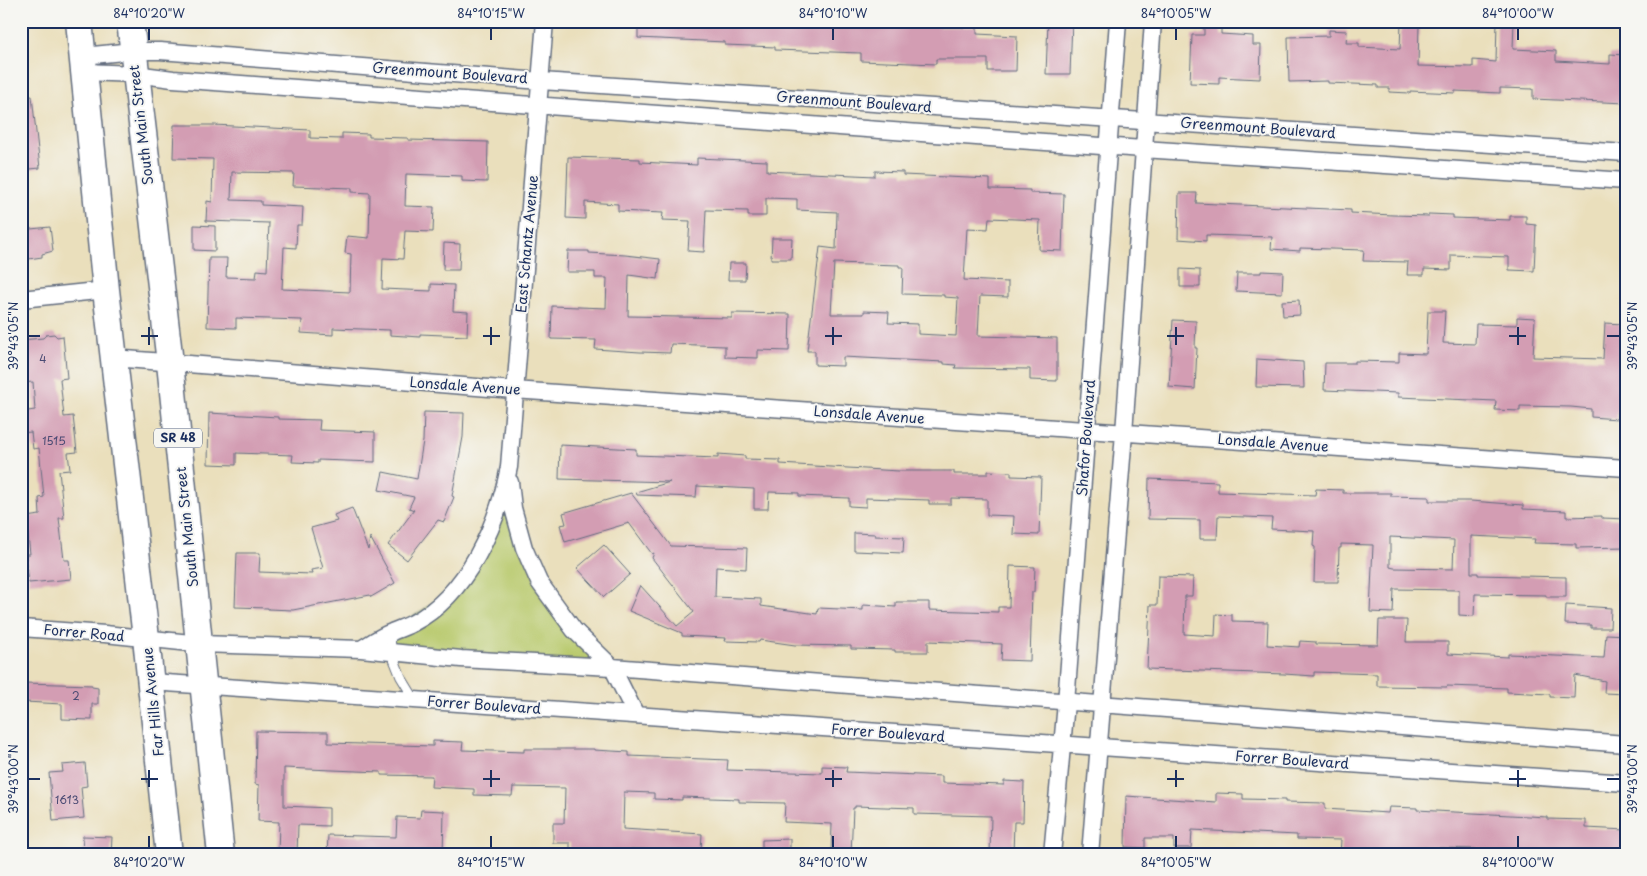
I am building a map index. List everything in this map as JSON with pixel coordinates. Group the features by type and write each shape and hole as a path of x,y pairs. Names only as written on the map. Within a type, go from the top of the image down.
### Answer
{"main road":[{"path":"79,21 113,358 146,638"},
{"name":"South Main Street","path":"130,21 170,363 221,855"},
{"name":"Far Hills Avenue","path":"146,638 169,855"}],"street":[{"name":"East Schantz Avenue","path":"361,648 390,632 413,623 432,610 455,588 471,567 488,535 501,502 509,467 545,21"},
{"name":"Shafor Boulevard","path":"1052,855 1066,703 1118,21"},
{"path":"1090,855 1124,433 1153,21"},
{"name":"Greenmount Boulevard","path":"84,64 134,63 160,51 1111,120 1145,120 1626,153"},
{"name":"Greenmount Boulevard","path":"84,64 134,63 172,79 1143,149 1626,181"},
{"path":"21,298 106,290"},
{"name":"Lonsdale Avenue","path":"113,358 514,390 1626,468"},
{"name":"East Schantz Avenue","path":"509,467 513,508 524,548 540,582 574,630 612,667 636,716"},
{"name":"Forrer Road","path":"21,628 200,644"},
{"path":"200,644 361,648 461,659 612,667 1066,703 1626,744"},
{"name":"Forrer Boulevard","path":"151,682 1626,783"}],"lane":[{"path":"390,632 392,652 401,677 415,700"}],"green space":[{"path":"501,501 539,582 612,667 391,652 390,632 455,588"}],"building":[{"path":"638,21 802,21 802,23 917,26 917,21 937,21 937,27 977,27 977,34 1017,36 1016,71 988,71 988,59 936,59 936,64 861,61 861,53 775,50 775,47 725,45 725,42 638,38"},
{"path":"1048,21 1072,21 1070,74 1046,74"},
{"path":"1204,21 1221,21 1221,34 1253,36 1253,45 1261,45 1260,79 1219,77 1219,84 1190,83 1192,35 1204,35"},
{"path":"1497,21 1514,21 1513,49 1556,51 1556,61 1610,64 1610,54 1626,55 1626,103 1533,99 1533,89 1500,88 1500,93 1410,91 1410,93 1389,92 1389,88 1378,88 1378,85 1328,83 1328,81 1289,82 1288,37 1329,36 1329,30 1347,31 1346,43 1359,43 1359,47 1400,49 1401,23 1419,24 1418,66 1473,67 1473,60 1496,62"},
{"path":"32,96 40,168 21,170 21,97"},
{"path":"174,125 310,130 310,138 342,139 342,133 369,134 369,137 408,138 408,140 488,142 487,182 462,181 462,176 406,174 405,206 434,207 433,232 405,231 403,259 383,258 382,289 431,291 431,284 454,285 453,311 468,312 467,336 420,334 420,337 390,335 390,330 333,328 333,335 301,333 302,320 236,318 236,328 207,327 209,258 227,258 226,277 256,278 257,270 267,271 269,223 206,221 207,201 212,202 213,159 173,158","holes":["232,172 294,173 293,186 352,188 352,192 370,193 369,238 347,236 345,253 351,254 350,292 282,289 284,247 296,248 297,225 302,225 303,207 261,205 261,201 231,200"]},
{"path":"568,157 640,159 640,162 697,165 697,158 767,161 767,171 875,176 875,171 903,172 903,175 990,179 990,189 1030,190 1030,193 1064,194 1062,251 1039,250 1040,220 989,218 988,229 967,228 964,280 1008,282 1008,297 980,296 978,336 1057,338 1057,381 1030,380 1030,369 955,368 956,365 944,364 944,362 843,357 843,366 815,365 815,351 807,351 820,247 836,249 837,212 797,210 797,199 766,198 766,216 748,216 748,211 706,210 704,252 688,251 690,221 662,220 663,213 618,211 618,204 585,202 585,219 566,218","holes":["834,263 899,265 899,267 903,267 902,294 944,295 944,297 958,298 956,336 918,334 918,324 888,323 889,312 864,311 864,314 831,314"]},
{"path":"1179,193 1197,193 1196,203 1351,210 1351,213 1393,215 1453,215 1453,218 1510,220 1510,216 1526,216 1526,224 1536,225 1534,271 1509,270 1509,257 1451,255 1451,270 1424,269 1424,275 1407,275 1408,262 1363,261 1364,250 1300,248 1300,251 1271,249 1272,237 1206,235 1206,241 1178,239"},
{"path":"194,225 215,226 215,251 194,250"},
{"path":"50,227 53,251 42,254 42,257 22,260 21,230"},
{"path":"772,238 792,238 791,259 771,259"},
{"path":"444,243 460,244 459,270 443,270"},
{"path":"568,251 589,251 589,253 660,259 658,279 629,275 628,316 732,318 732,313 790,314 789,351 758,350 758,358 725,357 725,346 671,344 670,353 640,352 595,349 596,340 551,339 552,306 606,308 607,278 595,278 595,272 567,272"},
{"path":"729,263 746,263 745,280 728,280"},
{"path":"1180,269 1200,270 1200,287 1180,287"},
{"path":"1261,271 1283,272 1282,293 1236,291 1237,273 1261,273"},
{"path":"1299,300 1300,315 1283,316 1282,301"},
{"path":"1428,311 1445,311 1443,343 1475,344 1476,324 1517,325 1517,317 1535,318 1533,357 1603,359 1605,323 1623,324 1621,350 1626,350 1626,413 1617,412 1617,419 1591,417 1591,409 1571,407 1520,406 1520,411 1495,410 1496,401 1398,397 1398,393 1324,390 1325,363 1355,363 1355,361 1399,362 1399,353 1426,354"},
{"path":"1173,320 1196,321 1195,389 1169,387"},
{"path":"54,334 57,337 63,336 67,378 60,379 64,417 73,416 77,452 68,453 70,470 59,471 64,518 59,518 64,560 69,560 71,579 29,583 26,554 30,554 26,517 40,515 39,498 44,497 39,448 33,449 31,432 21,433 21,412 35,410 33,382 21,383 21,340 43,338 46,335"},
{"path":"1257,359 1303,362 1304,388 1256,387"},
{"path":"424,412 464,413 463,437 452,496 454,497 444,522 438,520 407,560 388,545 414,510 409,508 414,497 379,490 383,472 417,479 423,441"},
{"path":"209,413 278,417 278,419 320,420 319,430 375,432 375,462 318,460 318,463 292,462 293,455 236,453 236,465 208,464"},
{"path":"560,445 636,449 636,455 718,458 718,454 745,456 745,459 780,460 780,464 899,471 954,471 954,474 988,474 988,471 1011,472 1011,476 1041,477 1039,535 1013,534 1014,516 987,515 987,499 951,498 951,504 929,504 929,500 866,498 866,507 849,506 849,498 799,496 799,493 769,492 768,509 754,509 754,489 697,486 696,497 637,495 636,492 670,482 559,479"},
{"path":"1149,479 1218,482 1218,492 1315,495 1316,489 1343,490 1343,493 1391,493 1391,496 1429,497 1429,501 1471,501 1523,505 1523,509 1566,511 1566,517 1602,516 1602,518 1626,519 1626,547 1576,548 1576,544 1534,543 1535,539 1471,536 1471,573 1478,573 1478,575 1566,577 1566,597 1475,594 1474,616 1459,615 1459,590 1394,589 1393,613 1370,612 1373,545 1341,544 1341,548 1339,548 1338,582 1314,582 1314,531 1271,529 1272,518 1218,516 1217,539 1200,539 1200,520 1148,519","holes":["1390,537 1454,540 1453,569 1390,567"]},
{"path":"631,493 671,546 747,548 746,569 716,567 715,597 761,599 761,606 817,614 818,608 863,610 863,605 896,607 896,602 929,602 929,610 998,612 998,607 1009,607 1010,566 1035,567 1034,592 1032,592 1030,661 1001,660 1002,644 928,641 928,652 895,652 895,650 851,649 851,646 795,645 760,640 759,642 725,641 726,638 682,636 682,633 629,611 640,585 677,626 694,612 652,558 654,553 652,554 629,523 565,542 560,525 566,524 563,513"},
{"path":"352,508 368,550 370,537 395,583 371,597 370,595 293,610 235,607 237,553 260,553 259,572 312,574 311,570 323,568 311,528 337,521 334,515"},
{"path":"854,533 904,537 903,553 854,551"},
{"path":"604,545 630,574 604,597 577,568"},
{"path":"1158,576 1193,577 1192,596 1185,596 1184,634 1215,636 1216,614 1232,615 1232,621 1268,622 1267,645 1299,647 1300,641 1316,642 1316,644 1378,645 1379,620 1407,620 1406,642 1448,642 1448,654 1508,657 1508,654 1604,658 1606,634 1626,635 1626,694 1604,693 1605,681 1575,675 1574,698 1550,697 1550,694 1507,692 1507,688 1377,686 1377,674 1314,672 1314,676 1147,669 1150,605 1157,605"},
{"path":"1566,605 1611,608 1610,628 1591,628 1591,625 1565,624"},
{"path":"25,683 92,685 92,687 98,688 98,704 92,704 92,720 62,719 62,704 25,702"},
{"path":"256,731 328,732 328,743 433,746 433,741 463,742 462,750 524,752 524,749 594,749 629,752 629,756 728,760 727,770 822,773 822,766 847,767 846,772 942,776 942,783 1004,785 1004,781 1024,782 1023,822 1014,822 1013,855 990,855 991,816 914,814 914,808 855,806 853,808 851,855 831,855 832,824 784,822 785,803 739,802 739,799 682,797 682,800 654,799 654,793 624,792 623,829 702,834 701,851 631,849 631,855 570,855 570,843 553,843 553,823 564,823 565,788 513,787 512,796 474,795 474,789 431,787 432,776 381,775 381,772 284,768 284,806 329,808 329,826 298,825 297,855 278,855 279,822 258,821 259,785 255,784"},
{"path":"85,763 87,786 81,787 84,818 53,821 49,773 63,772 62,765"},
{"path":"1216,793 1243,794 1243,799 1325,803 1325,809 1388,813 1389,807 1417,808 1417,810 1586,820 1586,828 1626,830 1625,855 1475,855 1476,849 1413,847 1413,855 1340,854 1341,840 1297,839 1297,835 1192,830 1191,848 1174,848 1174,838 1145,838 1145,848 1125,847 1126,796 1216,802"},
{"path":"421,810 444,811 443,855 327,855 328,835 396,837 397,817 420,818"},
{"path":"83,836 112,837 111,855 82,855"},
{"path":"790,839 790,855 762,855 762,840"}]}
